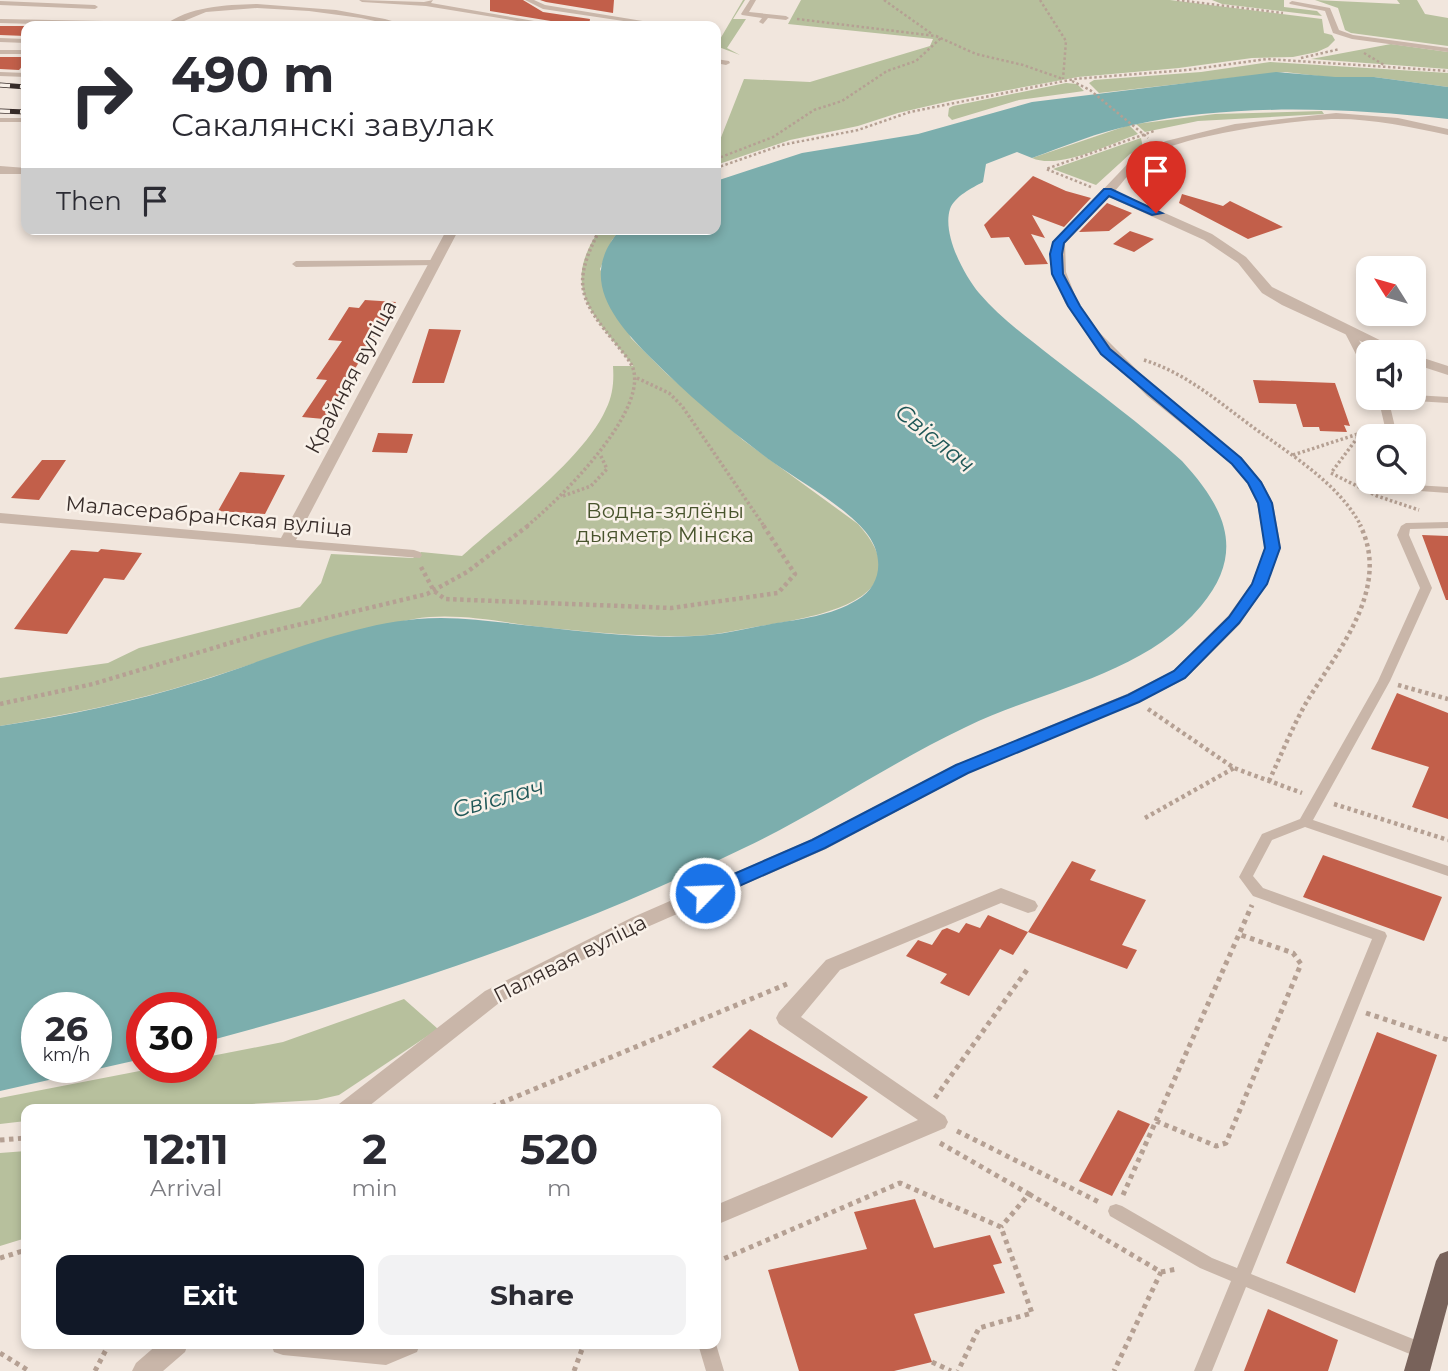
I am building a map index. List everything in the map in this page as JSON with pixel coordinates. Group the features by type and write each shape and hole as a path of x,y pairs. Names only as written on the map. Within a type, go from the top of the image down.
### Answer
{"main road":[{"path":"1419,1361 1448,1261"}],"street":[{"name":"Палявая вуліца","path":"355,1104 492,997 638,923 819,844 962,769 1133,698 1180,675 1234,620 1259,584 1273,548 1265,503 1254,482 1237,461 1105,351 1074,306 1058,274 1056,254 1059,242 1141,156 1170,143 1235,127 1348,116 1398,121 1448,132"},
{"path":"0,170 21,171"},
{"path":"1108,192 1208,237 1242,260 1267,290 1367,340"},
{"name":"Крайняя вуліца","path":"285,544 450,235"},
{"path":"1426,363 1448,371"},
{"name":"Маласерабранская вуліца","path":"0,518 414,555"},
{"path":"721,1213 920,1121 786,1018 833,965 1001,895 1028,906"},
{"path":"145,1371 170,1349"},
{"path":"334,1349 386,1354 397,1349"}],"lane":[{"path":"362,0 428,2 532,21"},
{"path":"528,0 543,7 636,21"},
{"path":"753,0 744,14 765,19 786,18"},
{"path":"0,3 95,7"},
{"path":"1292,3 1328,9 1336,31 1352,37 1448,51"},
{"path":"180,21 211,9 260,7 373,17 387,21"},
{"path":"0,21 21,21"},
{"path":"1352,37 1352,46"},
{"path":"0,40 21,41"},
{"path":"0,52 21,52"},
{"path":"721,62 726,63"},
{"path":"0,74 21,75"},
{"path":"0,120 21,120"},
{"path":"296,264 435,263"},
{"path":"1350,333 1356,345"},
{"path":"1426,399 1448,400"},
{"path":"1426,489 1448,490"},
{"path":"1203,1371 1380,936 1258,892 1247,877 1267,837 1305,822 1384,681 1426,588 1403,535 1406,526 1448,525"},
{"path":"1305,822 1448,871"},
{"path":"1116,1211 1206,1264 1419,1361"},
{"path":"708,1349 715,1371"}],"path":[{"path":"884,0 936,36 976,54 1023,65 1090,90 1140,131"},
{"path":"1040,0 1058,23 1066,41 1065,80"},
{"path":"1177,0 1283,13"},
{"path":"786,18 936,36"},
{"path":"721,157 773,137 814,110 842,101 887,71 916,61 941,38"},
{"path":"1293,60 1352,46 1386,66"},
{"path":"721,166 782,145 858,130 910,112 1065,80 1186,70 1253,60 1293,60 1448,71"},
{"path":"414,555 434,591 445,599 671,608 778,593 795,574 709,442 669,393 637,378"},
{"path":"1293,455 1356,435"},
{"path":"1356,440 1331,473 1356,486"},
{"path":"562,496 591,486 607,469 600,454"},
{"path":"1373,494 1419,509 1419,524"},
{"path":"1384,681 1448,699"},
{"path":"1133,698 1191,741 1234,768 1318,799 1448,840"},
{"path":"1145,818 1234,768"},
{"path":"971,1137 1116,1211 1258,892"},
{"path":"1156,1121 1216,1146 1226,1143 1301,964 1293,953 1238,934"},
{"path":"1029,967 920,1121 1029,1194 1161,1272 1114,1371"},
{"path":"498,1104 794,981"},
{"path":"1350,1008 1448,1040"},
{"path":"0,1140 21,1138"},
{"path":"721,1260 900,1183 1001,1227 1032,1313 979,1328 958,1371"},
{"path":"1001,1227 1029,1194"},
{"path":"0,1258 21,1252"},
{"path":"95,1371 106,1349"},
{"path":"574,1371 582,1349"},
{"path":"0,1353 29,1371"},
{"path":"932,1362 951,1371"}],"green space":[{"path":"745,0 733,19 746,19 727,48 740,55 721,48 721,37"},
{"path":"801,0 1170,0 1322,19 1324,33 1332,35 1335,40 1317,52 1293,57 1252,58 1078,77 954,100 858,126 790,140 721,163 721,137 744,79 810,82 930,46 933,39 788,24"},
{"path":"1212,0 1284,0 1284,7 1317,11 1322,16 1222,4"},
{"path":"1315,0 1400,4 1397,0 1417,0 1425,14 1448,18 1448,46 1351,33 1345,30 1338,8"},
{"path":"1391,44 1448,52 1448,69 1311,59"},
{"path":"1270,62 1448,73 1448,87 1374,77 1327,77 1285,72 1099,93 1089,83 1094,80 1201,72"},
{"path":"1066,83 1077,84 1084,91 1019,100 952,120 948,116 949,108 953,106"},
{"path":"1322,111 1324,114 1198,121 1145,132 1136,124 1215,114"},
{"path":"1129,125 1138,134 1085,154 1056,161 1032,158"},
{"path":"1141,138 1143,148 1130,154 1096,185 1053,169"},
{"name":"Водна-зялёны дыяметр Мінска","path":"597,235 616,235 600,269 631,338 667,374 743,440 858,524 875,549 879,570 872,586 857,599 813,616 699,636 596,632 461,617 414,619 331,639 148,696 0,726 0,678 108,663 139,648 300,607 321,583 331,554 413,558 421,552 462,556 541,487 580,448 608,404 613,366 633,366 587,303 582,287 582,270"},
{"path":"404,999 438,1029 339,1095 317,1100 250,1104 21,1104 21,1122 0,1124 0,1098 78,1083 112,1083 112,1076 126,1074 126,1083 217,1083 217,1055 283,1042"},
{"path":"21,1151 21,1240 0,1246 0,1153"}],"water":[{"name":"Свіслач","path":"1276,72 1374,77 1448,87 1448,119 1330,110 1211,113 1120,128 1032,158 1017,152 986,164 983,182 952,204 948,219 952,242 961,265 979,293 1014,327 1182,461 1197,478 1219,513 1226,548 1223,567 1215,586 1201,606 1177,630 1151,649 1122,665 966,727 800,819 679,878 545,934 340,1004 217,1039 217,992 126,992 126,1063 112,1066 112,992 21,992 21,1083 36,1083 0,1091 0,726 148,696 333,636 389,623 448,618 626,635 709,635 837,610 857,600 872,587 878,570 877,552 860,525 726,426 681,387 625,330 614,315 601,282 602,265 608,247 617,235 721,235 721,179 802,153 918,134 1032,102"}],"building":[{"path":"490,0 523,0 543,12 590,19 551,21 490,11"},
{"path":"540,0 614,0 613,13 546,2"},
{"path":"0,26 21,26 21,36 0,35"},
{"path":"0,57 21,57 19,70 0,69"},
{"path":"1033,176 1066,191 1091,198 1064,227 1032,215 1045,238 1031,234 1048,264 1025,265 1009,237 991,238 984,225"},
{"path":"1182,194 1223,206 1230,201 1283,227 1248,239 1179,203"},
{"path":"1107,203 1132,213 1109,231 1079,232"},
{"path":"1130,231 1154,239 1134,252 1113,244"},
{"path":"365,300 396,302 324,419 302,417 327,380 316,379 342,341 328,340 349,307 359,308"},
{"path":"429,329 461,330 444,383 412,383"},
{"path":"1253,380 1335,383 1350,426 1344,425 1347,432 1303,427 1296,404 1259,403"},
{"path":"378,433 413,434 407,453 372,452"},
{"path":"42,460 66,460 39,500 11,498"},
{"path":"240,472 285,475 265,514 218,511"},
{"path":"1422,535 1448,536 1448,600 1446,600"},
{"path":"101,549 142,553 124,580 104,578 67,634 14,629 71,550 98,552"},
{"path":"1397,693 1448,713 1448,819 1412,807 1429,767 1371,749"},
{"path":"1323,855 1442,897 1424,941 1303,897"},
{"path":"1072,861 1096,870 1090,880 1146,900 1122,945 1137,950 1127,969 1028,932"},
{"path":"988,915 1028,932 1013,955 1000,949 969,996 940,983 947,974 906,956 918,940 932,945 942,930 947,928 959,933 966,923 980,928"},
{"path":"750,1029 868,1097 832,1138 712,1067"},
{"path":"1377,1032 1437,1055 1355,1293 1286,1263"},
{"path":"1118,1110 1150,1124 1112,1196 1079,1181"},
{"path":"915,1199 934,1248 990,1235 1002,1263 993,1265 1005,1293 914,1314 932,1362 894,1371 799,1371 768,1270 867,1249 854,1212"},
{"path":"1268,1309 1338,1340 1328,1371 1244,1371"}],"railway":[{"path":"0,85 21,87"},
{"path":"0,111 21,112"}],"route":[{"path":"705,893 819,844 962,769 1133,698 1180,675 1234,620 1259,584 1273,548 1265,503 1254,482 1237,461 1105,351 1074,306 1058,274 1056,254 1059,242 1108,192 1156,213"}]}
